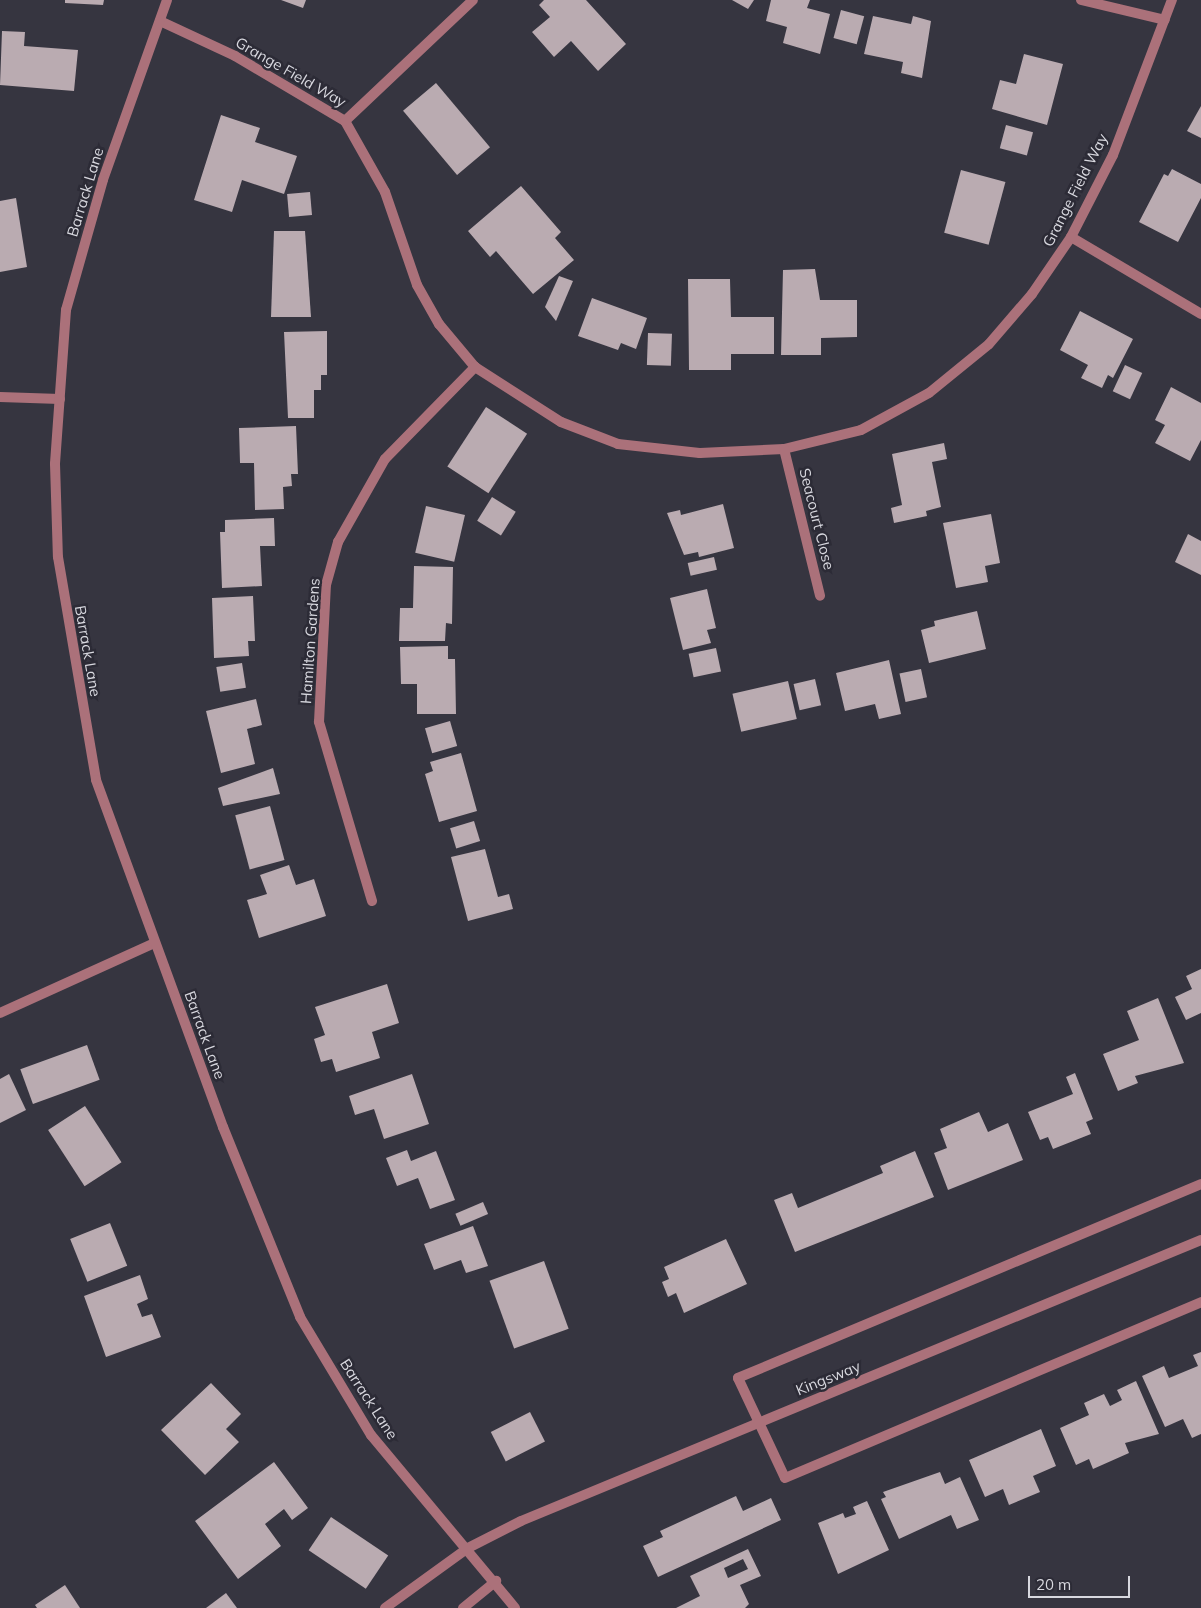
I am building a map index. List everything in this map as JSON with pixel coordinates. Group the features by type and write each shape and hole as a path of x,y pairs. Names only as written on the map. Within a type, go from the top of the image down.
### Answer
{"street":[{"name":"Barrack Lane","path":"167,0 103,180 66,310 54,464 58,557 73,660 96,780 154,944 300,1317 371,1435 496,1581 515,1608"},
{"path":"345,121 473,0"},
{"path":"1081,0 1165,20"},
{"name":"Grange Field Way","path":"160,21 235,56 345,121 385,192 417,285 439,324 475,368 561,422 618,444 700,454 784,449 861,430 929,393 990,344 1032,294 1071,237 1113,155 1172,0"},
{"path":"1071,237 1201,314"},
{"name":"Hamilton Gardens","path":"372,900 319,722 326,585 338,542 385,459 475,368"},
{"path":"0,397 60,399"},
{"name":"Seacourt Close","path":"784,449 820,596"},
{"path":"0,1013 154,944"},
{"path":"1201,1184 738,1378 757,1424 785,1478 1201,1302"},
{"name":"Kingsway","path":"385,1608 468,1548 757,1424 1201,1240"},
{"path":"463,1608 496,1581"}],"building":[{"path":"65,0 104,0 103,5 65,3"},
{"path":"281,0 306,0 303,8"},
{"path":"544,0 586,0 626,44 598,71 571,41 554,57 532,32 550,17 539,5"},
{"path":"732,0 754,0 748,9"},
{"path":"771,0 810,0 807,8 830,14 820,54 783,43 787,27 766,21"},
{"path":"841,10 864,16 857,44 833,38"},
{"path":"873,16 911,24 913,16 931,21 922,78 901,73 903,62 864,54"},
{"path":"2,31 25,32 24,46 78,50 74,91 0,85"},
{"path":"1024,54 1063,64 1047,125 992,109 1000,80 1016,84"},
{"path":"436,83 490,147 457,175 403,111"},
{"path":"1201,106 1201,138 1187,131"},
{"path":"221,115 260,128 255,142 297,156 284,194 242,180 232,212 194,200"},
{"path":"1006,125 1033,132 1027,155 1000,148"},
{"path":"1172,169 1201,184 1201,198 1178,242 1139,222 1164,174 1168,176"},
{"path":"961,170 1005,182 989,245 944,233"},
{"path":"521,186 561,232 555,238 574,260 533,294 496,251 490,257 468,231"},
{"path":"310,192 312,215 289,217 287,194"},
{"path":"16,198 27,267 0,272 0,201"},
{"path":"274,231 305,231 311,317 271,317"},
{"path":"815,269 820,300 857,300 857,337 821,338 821,355 781,355 783,270"},
{"path":"559,276 573,281 556,321 545,307"},
{"path":"688,279 730,279 731,317 774,317 774,354 731,354 731,370 689,370"},
{"path":"592,298 647,318 636,349 621,343 618,350 578,336"},
{"path":"1080,311 1133,339 1113,378 1108,375 1102,388 1081,378 1088,365 1060,350"},
{"path":"327,331 327,375 321,375 321,390 314,390 314,418 288,418 284,332"},
{"path":"648,333 672,334 671,366 647,365"},
{"path":"1125,365 1142,373 1130,399 1113,391"},
{"path":"1171,387 1201,403 1201,440 1190,461 1155,443 1165,425 1155,420"},
{"path":"486,407 527,434 488,493 447,467"},
{"path":"296,426 298,474 291,474 292,486 283,487 284,509 255,510 254,463 240,463 239,428"},
{"path":"944,443 947,459 932,462 941,507 926,511 927,516 894,523 891,508 902,505 892,454"},
{"path":"492,497 516,512 501,536 477,521"},
{"path":"723,504 734,548 699,557 698,552 684,555 667,513 680,510 681,515"},
{"path":"426,506 465,515 454,562 415,553"},
{"path":"991,514 1000,563 985,566 988,582 956,588 943,523"},
{"path":"274,518 275,546 260,546 262,586 222,588 220,532 225,532 225,520"},
{"path":"1188,534 1201,541 1201,575 1175,562"},
{"path":"714,557 717,570 691,576 688,563"},
{"path":"414,566 453,567 452,624 446,623 445,641 399,641 400,608 413,608"},
{"path":"707,589 716,628 707,630 711,643 683,650 670,598"},
{"path":"253,596 255,641 248,641 249,656 214,658 212,598"},
{"path":"977,611 986,649 929,663 921,630 935,626 934,621"},
{"path":"448,646 448,659 455,659 456,714 417,714 417,684 401,684 400,647"},
{"path":"716,648 721,671 694,677 689,654"},
{"path":"889,660 901,714 879,719 875,704 845,711 836,673"},
{"path":"242,663 246,688 220,692 216,667"},
{"path":"921,669 927,697 906,702 899,674"},
{"path":"815,679 821,705 800,710 794,684"},
{"path":"788,681 797,719 741,732 732,694"},
{"path":"256,699 262,725 247,729 255,764 221,773 206,711"},
{"path":"450,721 457,746 432,753 425,728"},
{"path":"461,753 477,811 439,822 425,774 433,771 430,762"},
{"path":"273,768 280,794 223,806 218,788"},
{"path":"270,806 284,860 250,869 235,815"},
{"path":"474,821 480,841 456,848 450,828"},
{"path":"485,849 498,897 509,894 513,909 468,921 451,857"},
{"path":"289,865 296,885 314,879 326,916 259,938 247,900 267,894 260,875"},
{"path":"1201,969 1201,1013 1186,1020 1175,997 1192,989 1186,976"},
{"path":"387,984 399,1023 372,1032 380,1058 336,1072 332,1059 321,1062 314,1039 325,1035 315,1007"},
{"path":"1158,998 1184,1063 1135,1076 1138,1083 1118,1091 1103,1054 1139,1040 1127,1011"},
{"path":"87,1045 100,1080 33,1104 20,1069"},
{"path":"1075,1073 1093,1119 1086,1122 1091,1134 1053,1149 1048,1137 1040,1140 1028,1112 1073,1094 1066,1077"},
{"path":"9,1074 26,1110 0,1123 0,1079"},
{"path":"412,1074 429,1124 384,1139 374,1109 355,1115 349,1096"},
{"path":"85,1106 121,1162 85,1186 48,1130"},
{"path":"979,1112 988,1132 1008,1123 1023,1160 948,1190 934,1153 947,1148 940,1129"},
{"path":"407,1150 411,1161 436,1151 455,1200 430,1209 418,1178 397,1186 386,1158"},
{"path":"915,1151 934,1197 795,1252 774,1200 792,1193 798,1208 883,1173 880,1166"},
{"path":"483,1202 488,1214 460,1226 455,1214"},
{"path":"110,1223 127,1266 87,1282 70,1239"},
{"path":"473,1226 488,1266 466,1273 461,1260 434,1270 424,1244"},
{"path":"726,1239 747,1284 684,1313 676,1293 668,1297 662,1282 669,1279 664,1267"},
{"path":"544,1261 569,1329 514,1348 489,1281"},
{"path":"140,1275 148,1299 137,1304 142,1317 152,1314 161,1337 106,1357 84,1296"},
{"path":"1201,1352 1201,1434 1192,1438 1183,1419 1165,1427 1142,1376 1164,1366 1169,1378 1198,1366 1193,1355"},
{"path":"1136,1381 1159,1434 1125,1443 1129,1453 1093,1469 1089,1459 1076,1465 1060,1428 1089,1415 1084,1403 1104,1394 1110,1406 1122,1400 1117,1390"},
{"path":"211,1383 241,1414 226,1429 239,1442 205,1475 161,1430"},
{"path":"530,1412 545,1441 506,1461 491,1432"},
{"path":"1041,1429 1056,1466 1033,1476 1040,1492 1009,1505 1003,1489 985,1497 969,1460"},
{"path":"274,1462 308,1508 292,1520 284,1509 265,1524 281,1546 238,1579 195,1521"},
{"path":"940,1472 945,1484 960,1477 979,1520 957,1529 951,1515 899,1539 881,1499 886,1497 883,1492"},
{"path":"736,1496 743,1511 771,1498 781,1520 658,1577 643,1546 663,1537 660,1531"},
{"path":"867,1501 889,1550 838,1574 818,1523 843,1513 845,1518 856,1514 853,1507"},
{"path":"331,1517 388,1556 366,1589 309,1550"},
{"path":"748,1549 761,1576 740,1585 749,1604 745,1608 676,1608 700,1596 690,1576","holes":["743,1559 748,1569 728,1578 724,1568"]},
{"path":"65,1585 80,1608 37,1608 35,1605"},
{"path":"226,1593 237,1608 206,1608"}]}
